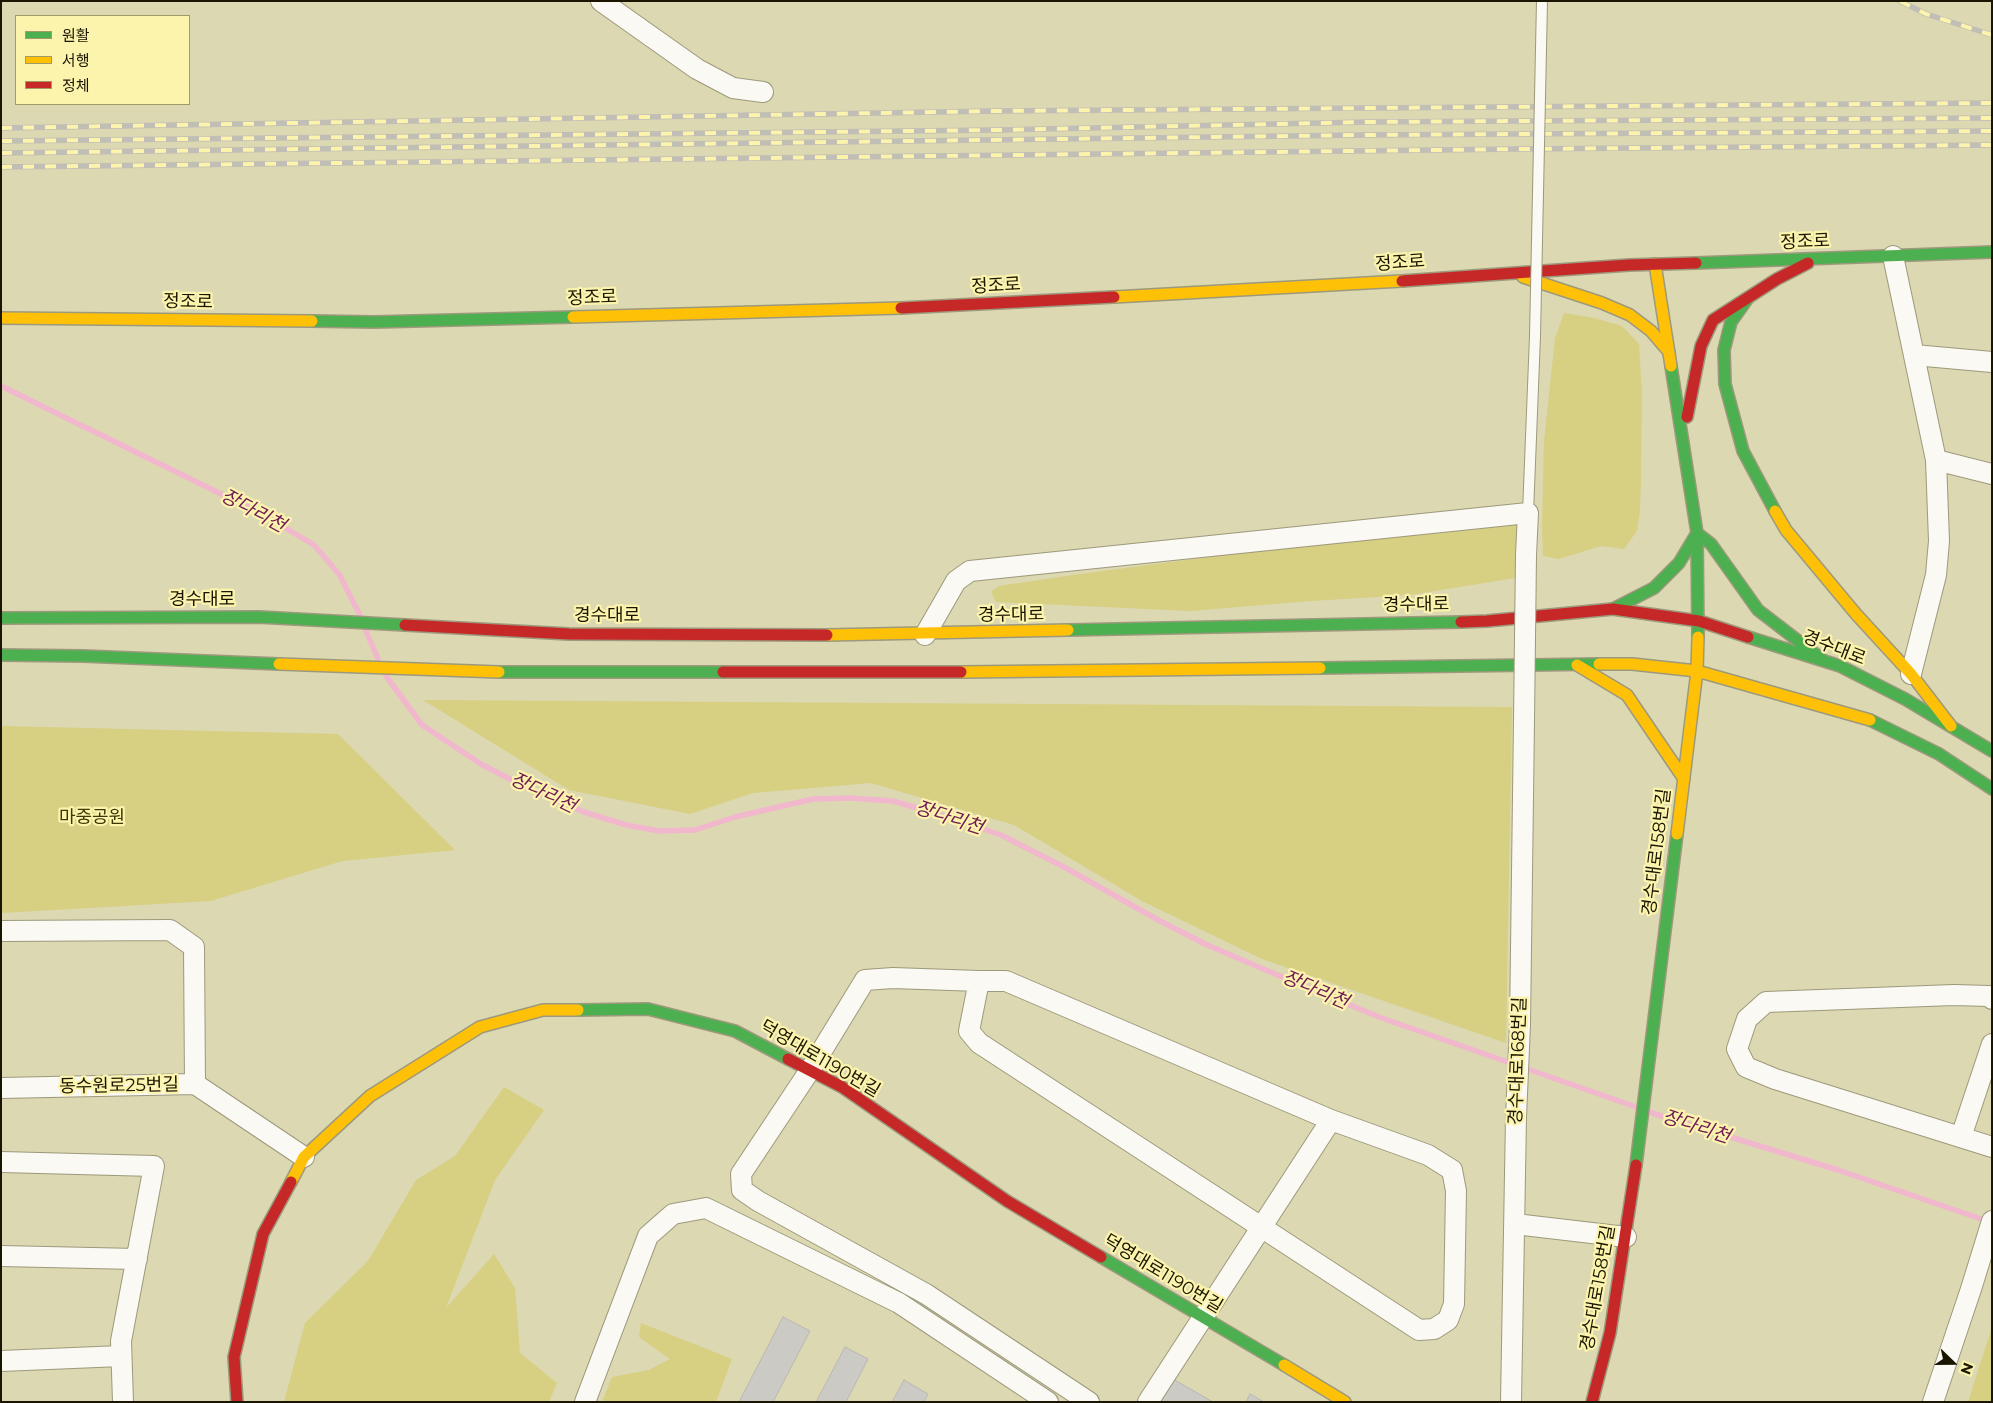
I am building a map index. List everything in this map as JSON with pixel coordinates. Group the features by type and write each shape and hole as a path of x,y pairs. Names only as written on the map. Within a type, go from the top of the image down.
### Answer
{"main road":[{"name":"정조로","path":"1,318 374,322 931,307 1363,284 1655,264 1992,252"},
{"path":"1682,438 1701,346 1713,320 1777,279 1815,259"},
{"name":"경수대로158번길","path":"1592,1402 1610,1333 1626,1237 1697,671 1699,621 1697,533 1655,264"},
{"path":"1510,273 1602,303 1630,315 1651,331 1669,352"},
{"path":"1748,298 1731,322 1724,350 1725,384 1743,451 1786,530 1856,614 1911,674 1953,728"},
{"path":"1613,609 1654,588 1679,563 1697,533 1711,544 1758,610 1823,660"},
{"name":"경수대로","path":"1,618 259,617 569,634 925,635 1487,621 1613,609 1699,621 1840,666 1905,699 1992,751"},
{"path":"1,656 83,656 497,672 923,672 1632,664 1697,671 1866,718 1939,754 1992,789"},
{"path":"1577,664 1627,695 1684,779"},
{"name":"덕영대로1190번길","path":"237,1402 234,1357 263,1234 304,1157 370,1096 480,1027 544,1010 648,1009 735,1031 842,1087 1007,1201 1345,1402"}],"street":[{"path":"601,7 697,70 733,88 763,92"},
{"path":"1893,256 1936,460 1939,541 1936,575 1911,674"},
{"path":"1914,354 1992,362"},
{"path":"1936,460 1992,474"},
{"path":"925,635 956,581 970,570 1528,513"},
{"name":"경수대로168번길","path":"1511,1402 1516,1224 1516,1117 1520,1025 1528,513"},
{"path":"1,931 170,930 194,947 195,1084"},
{"path":"979,981 968,1031 979,1043 1419,1330 1434,1330 1448,1320 1454,1304 1456,1191 1452,1170 1428,1156 1332,1120 1006,982 979,981 893,978 864,980 810,1070 742,1174 742,1190 758,1202 926,1294 1089,1402"},
{"path":"1992,999 1989,996 1954,994 1766,1002 1747,1019 1737,1049 1746,1067 1768,1076 1992,1147"},
{"path":"1961,1137 1992,1044"},
{"name":"동수원로25번길","path":"1,1088 195,1084 304,1157"},
{"path":"1148,1402 1332,1120"},
{"path":"1,1162 154,1166 138,1259 121,1341 123,1402"},
{"path":"585,1402 648,1236 673,1214 706,1208 899,1303 1048,1402"},
{"path":"1933,1402 1972,1288 1992,1221"},
{"path":"1516,1224 1626,1237"},
{"path":"1,1256 138,1259"},
{"path":"1,1361 122,1356"}],"lane":[{"path":"1528,513 1535,336 1542,1"}],"green space":[{"path":"1564,313 1594,318 1622,326 1639,344 1642,393 1641,483 1637,531 1624,549 1601,546 1559,559 1543,556 1542,525 1544,441 1555,338"},
{"path":"1519,524 1515,578 1410,595 1190,611 996,602 991,592 999,586 1350,538"},
{"path":"423,700 1512,707 1506,1043 1262,959 1142,901 1014,825 871,783 753,793 690,814 569,790"},
{"name":"마중공원","path":"1,726 338,734 455,850 342,861 211,901 1,913"},
{"path":"504,1087 544,1110 495,1180 446,1308 494,1254 515,1288 520,1353 557,1383 549,1402 284,1402 305,1323 368,1261 416,1180 455,1156"},
{"path":"641,1323 732,1359 716,1402 602,1402 612,1377 649,1370 670,1359 639,1337"},
{"path":"1992,1327 1992,1402 1968,1402"}],"building":[{"path":"783,1317 810,1331 773,1402 739,1402"},
{"path":"845,1347 868,1359 846,1402 816,1402"},
{"path":"1173,1379 1213,1402 1160,1402"},
{"path":"904,1380 928,1394 924,1402 892,1402"},
{"path":"1250,1394 1264,1402 1246,1402"}],"waterway":[{"name":"장다리천","path":"1,386 262,514 314,545 339,574 360,615"},
{"name":"장다리천","path":"366,631 378,659"},
{"name":"장다리천","path":"386,676 422,725 481,764 527,788 584,812 626,825 660,831 695,830 735,817 813,799 850,798 893,801 1001,835 1205,944 1379,1017 1636,1107"},
{"name":"장다리천","path":"1649,1112 1838,1170 1987,1221"}],"railway":[{"path":"1900,1 1926,14 1992,35"},
{"path":"1,128 996,111 1992,103"},
{"path":"1,141 998,130 1367,122 1992,118"},
{"path":"1,153 1363,135 1992,131"},
{"path":"1,167 1992,145"}],"traffic: fast":[{"path":"1696,263 1992,252"},
{"path":"1748,298 1731,322 1724,350 1725,384 1743,451 1775,511"},
{"path":"312,321 374,322 573,317"},
{"path":"1671,366 1697,533 1698,637"},
{"path":"1697,533 1711,544 1758,610 1823,660"},
{"path":"1613,609 1654,588 1679,563 1697,533"},
{"path":"1,618 259,617 405,625"},
{"path":"1068,630 1461,622"},
{"path":"1748,637 1840,666 1905,699 1992,751"},
{"path":"1,655 83,656 279,664"},
{"path":"1320,668 1599,664"},
{"path":"499,672 723,672"},
{"path":"1870,720 1939,754 1992,789"},
{"path":"1636,1165 1677,834"},
{"path":"578,1010 648,1009 735,1031 788,1059"},
{"path":"1101,1257 1284,1365"}],"traffic: slow":[{"path":"1655,264 1671,366"},
{"path":"1523,277 1602,303 1630,315 1651,331 1669,352"},
{"path":"1114,297 1402,281"},
{"path":"573,317 901,308"},
{"path":"1,318 312,321"},
{"path":"1775,511 1786,530 1856,614 1911,674 1951,726"},
{"path":"827,635 1068,630"},
{"path":"1677,834 1697,671 1698,637"},
{"path":"279,664 499,672"},
{"path":"1599,664 1632,664 1697,671 1870,720"},
{"path":"1577,665 1627,695 1684,779"},
{"path":"961,672 1320,668"},
{"path":"291,1182 304,1157 370,1096 480,1027 543,1010 578,1010"},
{"path":"1284,1365 1345,1402"}],"traffic: jam":[{"path":"1402,281 1629,265 1696,263"},
{"path":"1687,417 1701,346 1713,320 1777,279 1808,263"},
{"path":"901,308 1114,297"},
{"path":"1461,622 1613,609 1699,621 1748,637"},
{"path":"405,625 569,634 827,635"},
{"path":"723,672 961,672"},
{"path":"788,1059 842,1087 1007,1201 1101,1257"},
{"path":"1592,1402 1610,1333 1636,1165"},
{"path":"237,1402 234,1357 263,1234 291,1182"}]}
